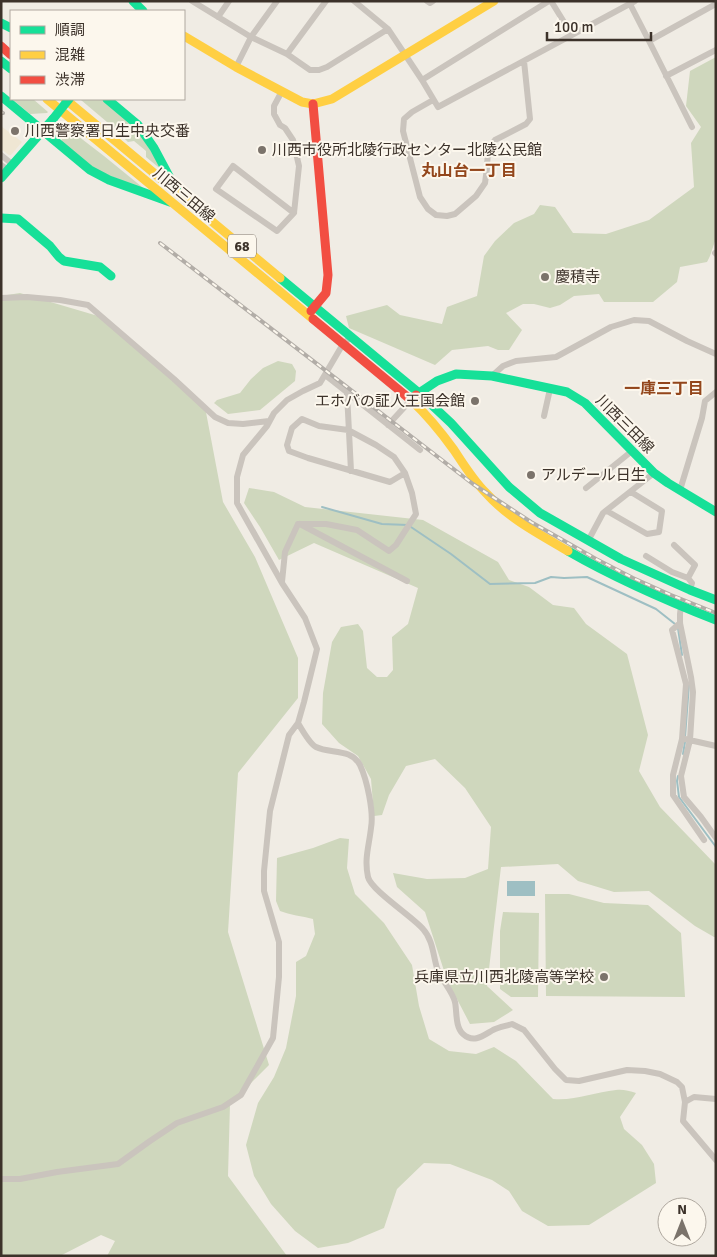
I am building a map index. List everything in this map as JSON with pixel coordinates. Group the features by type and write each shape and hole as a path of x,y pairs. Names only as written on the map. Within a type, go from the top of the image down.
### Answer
{"street":[{"path":"133,1 142,10"},
{"path":"192,1 251,36 287,54 310,70 319,70 327,67 388,29"},
{"path":"218,16 229,1"},
{"path":"236,67 251,36 277,1"},
{"path":"287,54 326,1"},
{"path":"427,1 430,3 433,1"},
{"path":"185,37 282,92 302,102 313,104 332,99 494,1"},
{"path":"422,80 550,1 572,35"},
{"path":"355,2 388,29 438,107 633,3 649,41 692,127"},
{"path":"649,41 716,4"},
{"path":"666,76 716,50"},
{"path":"433,100 404,119 403,131 420,197 428,209 436,214 448,216 455,214 476,196 485,183 488,148 495,140 526,124 530,119 524,61"},
{"path":"282,92 274,106 274,114 280,125 285,128 293,140 299,166 294,214 277,231 216,189 233,166 294,214"},
{"path":"1,96 90,170 100,176 172,203"},
{"name":"川西三田線","path":"48,100 411,400 437,381 456,374 492,376 567,392 585,403 654,473 716,512"},
{"name":"川西三田線","path":"66,100 419,393"},
{"path":"1,178 7,166 53,119 68,100"},
{"path":"108,100 138,125 154,148 177,192"},
{"path":"308,315 326,294 328,275 313,104"},
{"path":"1,155 7,166"},
{"path":"1,218 18,219 50,246 64,261 100,267 111,276"},
{"path":"1,298 26,297 88,305 215,417 228,423 243,424 269,421"},
{"path":"492,376 503,366 516,361 556,357 611,328 634,320 648,321 716,354"},
{"path":"1,1179 20,1179 118,1164 177,1124 223,1107 241,1095 273,1038 279,978 279,942 264,892 264,871 270,811 289,735 298,723 317,649 304,618 237,503 237,477 243,455 267,426 274,413 287,400 320,383 343,344 351,337"},
{"path":"325,376 420,450"},
{"path":"544,416 550,389"},
{"path":"680,490 702,418 705,401 716,392"},
{"path":"347,393 351,471"},
{"path":"419,393 451,423 497,474 529,504 588,541 637,566 716,600"},
{"path":"388,425 411,400 433,423 478,484 519,521 558,546 593,565 681,606 716,620"},
{"path":"298,524 326,524 357,530 389,551 396,545 416,514 412,493 405,473 394,458 376,445 348,430 319,426 302,419 292,428 287,445 289,450 308,458 390,482 405,473"},
{"path":"454,450 454,446 458,441 468,441"},
{"path":"586,488 632,451"},
{"path":"588,541 603,513 654,473"},
{"path":"607,510 647,534 659,532 662,511 631,492"},
{"path":"282,583 285,552 298,524"},
{"path":"298,524 407,581"},
{"path":"674,545 695,565 688,578"},
{"path":"646,556 672,572 688,578 692,583 681,606 680,614 693,692 690,740 681,776 684,797 716,838"},
{"path":"680,622 672,630 686,684 682,739 673,775 673,795 704,840"},
{"path":"298,723 314,747 346,754 356,760 360,766 372,810 372,826 366,862 369,880 424,930 430,941 437,969 454,1000 461,1033 468,1038 481,1038 495,1029 512,1024 524,1030 566,1080 579,1081 627,1070 660,1074 682,1087 685,1102 684,1121 716,1160"},
{"path":"682,739 716,746"},
{"path":"685,1102 694,1097 716,1099"}],"green space":[{"path":"716,57 716,238 707,262 680,267 677,282 653,302 604,302 599,294 574,296 560,305 550,308 534,304 523,304 506,313 522,330 509,350 498,350 488,346 452,350 435,365 349,328 346,316 387,305 400,315 442,324 447,307 477,296 484,256 495,241 514,223 534,214 540,205 555,207 573,233 606,234 649,220 694,187 691,143 701,127 686,106 690,71"},
{"path":"13,100 34,100 48,112 30,114"},
{"path":"81,100 103,100 123,116 142,137 163,171 146,157 146,151 134,141 128,142"},
{"path":"61,123 147,191 91,166 62,142"},
{"path":"20,293 98,316 205,407 223,502 255,557 298,658 298,698 238,773 228,932 269,1065 230,1104 228,1176 287,1256 107,1256 115,1241 101,1235 60,1256 1,1256 1,296"},
{"path":"278,361 292,364 296,371 295,381 260,410 228,414 214,403 217,400 240,393 263,368"},
{"path":"249,488 274,492 305,507 423,520 498,562 509,580 529,587 553,605 574,608 586,624 627,654 648,735 639,771 660,807 716,865 716,937 695,926 649,891 614,892 578,881 558,864 501,867 487,986 513,1010 494,1022 470,1024 447,980 425,912 397,887 393,873 427,879 465,878 488,869 491,827 465,788 435,759 406,766 389,795 382,815 374,816 371,779 358,756 339,743 322,724 323,693 332,642 341,627 358,624 363,631 367,668 377,677 387,677 393,670 392,637 408,624 418,588 314,543 279,560 244,503"},
{"path":"340,838 349,839 347,868 355,894 384,923 412,965 419,1006 429,1039 449,1051 476,1054 494,1047 516,1061 553,1099 577,1098 618,1090 636,1093 620,1117 624,1129 642,1145 654,1164 656,1183 589,1225 548,1226 522,1211 509,1191 492,1180 450,1164 424,1163 397,1189 384,1228 348,1243 318,1248 295,1231 271,1204 254,1176 246,1145 258,1103 274,1077 286,1048 296,996 296,962 306,956 315,934 313,919 280,911 276,901 277,858"},
{"path":"545,894 569,894 604,903 648,905 681,933 685,997 546,996"},
{"path":"503,912 539,913 538,997 511,997 500,989 500,931"}],"shaded area":[{"path":"1,126 22,142 11,155 1,149"}],"water":[{"path":"507,881 535,881 535,896 507,896"}],"waterway":[{"path":"322,507 382,524 408,525 451,554 490,584 535,583 551,577 587,577 656,609 675,624"},
{"path":"678,628 682,655"},
{"path":"685,737 689,684"},
{"path":"683,754 685,742"},
{"path":"678,776 679,797 716,847"}],"railway":[{"path":"160,243 473,484 531,522 596,559 633,578 716,613"}],"traffic: fast":[{"path":"133,1 142,10"},
{"path":"1,23 10,28"},
{"path":"1,61 10,68"},
{"path":"1,96 90,170 109,180 170,202"},
{"path":"53,119 68,100"},
{"path":"108,100 138,125 154,148 177,191"},
{"path":"1,178 53,119"},
{"path":"1,218 18,219 50,246 64,261 100,267 111,276"},
{"path":"280,278 419,393"},
{"path":"416,395 437,381 456,374 492,376 567,392 585,403 654,473 716,512"},
{"path":"419,393 451,423 509,487 540,513 621,559 716,600"},
{"path":"568,551 640,588 716,620"}],"traffic: slow":[{"path":"185,37 236,67 302,102 313,104 332,99 494,1"},
{"path":"48,100 313,319"},
{"path":"66,100 280,278"},
{"path":"411,400 439,430 473,478 495,502 524,525 568,551"}],"traffic: jam":[{"path":"1,46 10,54"},
{"path":"311,311 326,293 328,275 313,104"},
{"path":"313,319 411,400 416,395"}],"place":[{"name":"川西警察署日生中央交番","path":"15,131"},
{"name":"川西市役所北陵行政センター北陵公民館","path":"262,150"},
{"name":"慶積寺","path":"545,277"},
{"name":"エホバの証人王国会館","path":"475,401"},
{"name":"アルデール日生","path":"531,475"},
{"name":"兵庫県立川西北陵高等学校","path":"604,977"}],"district":[{"name":"丸山台一丁目","path":"469,171"},
{"name":"一庫三丁目","path":"664,389"}]}
